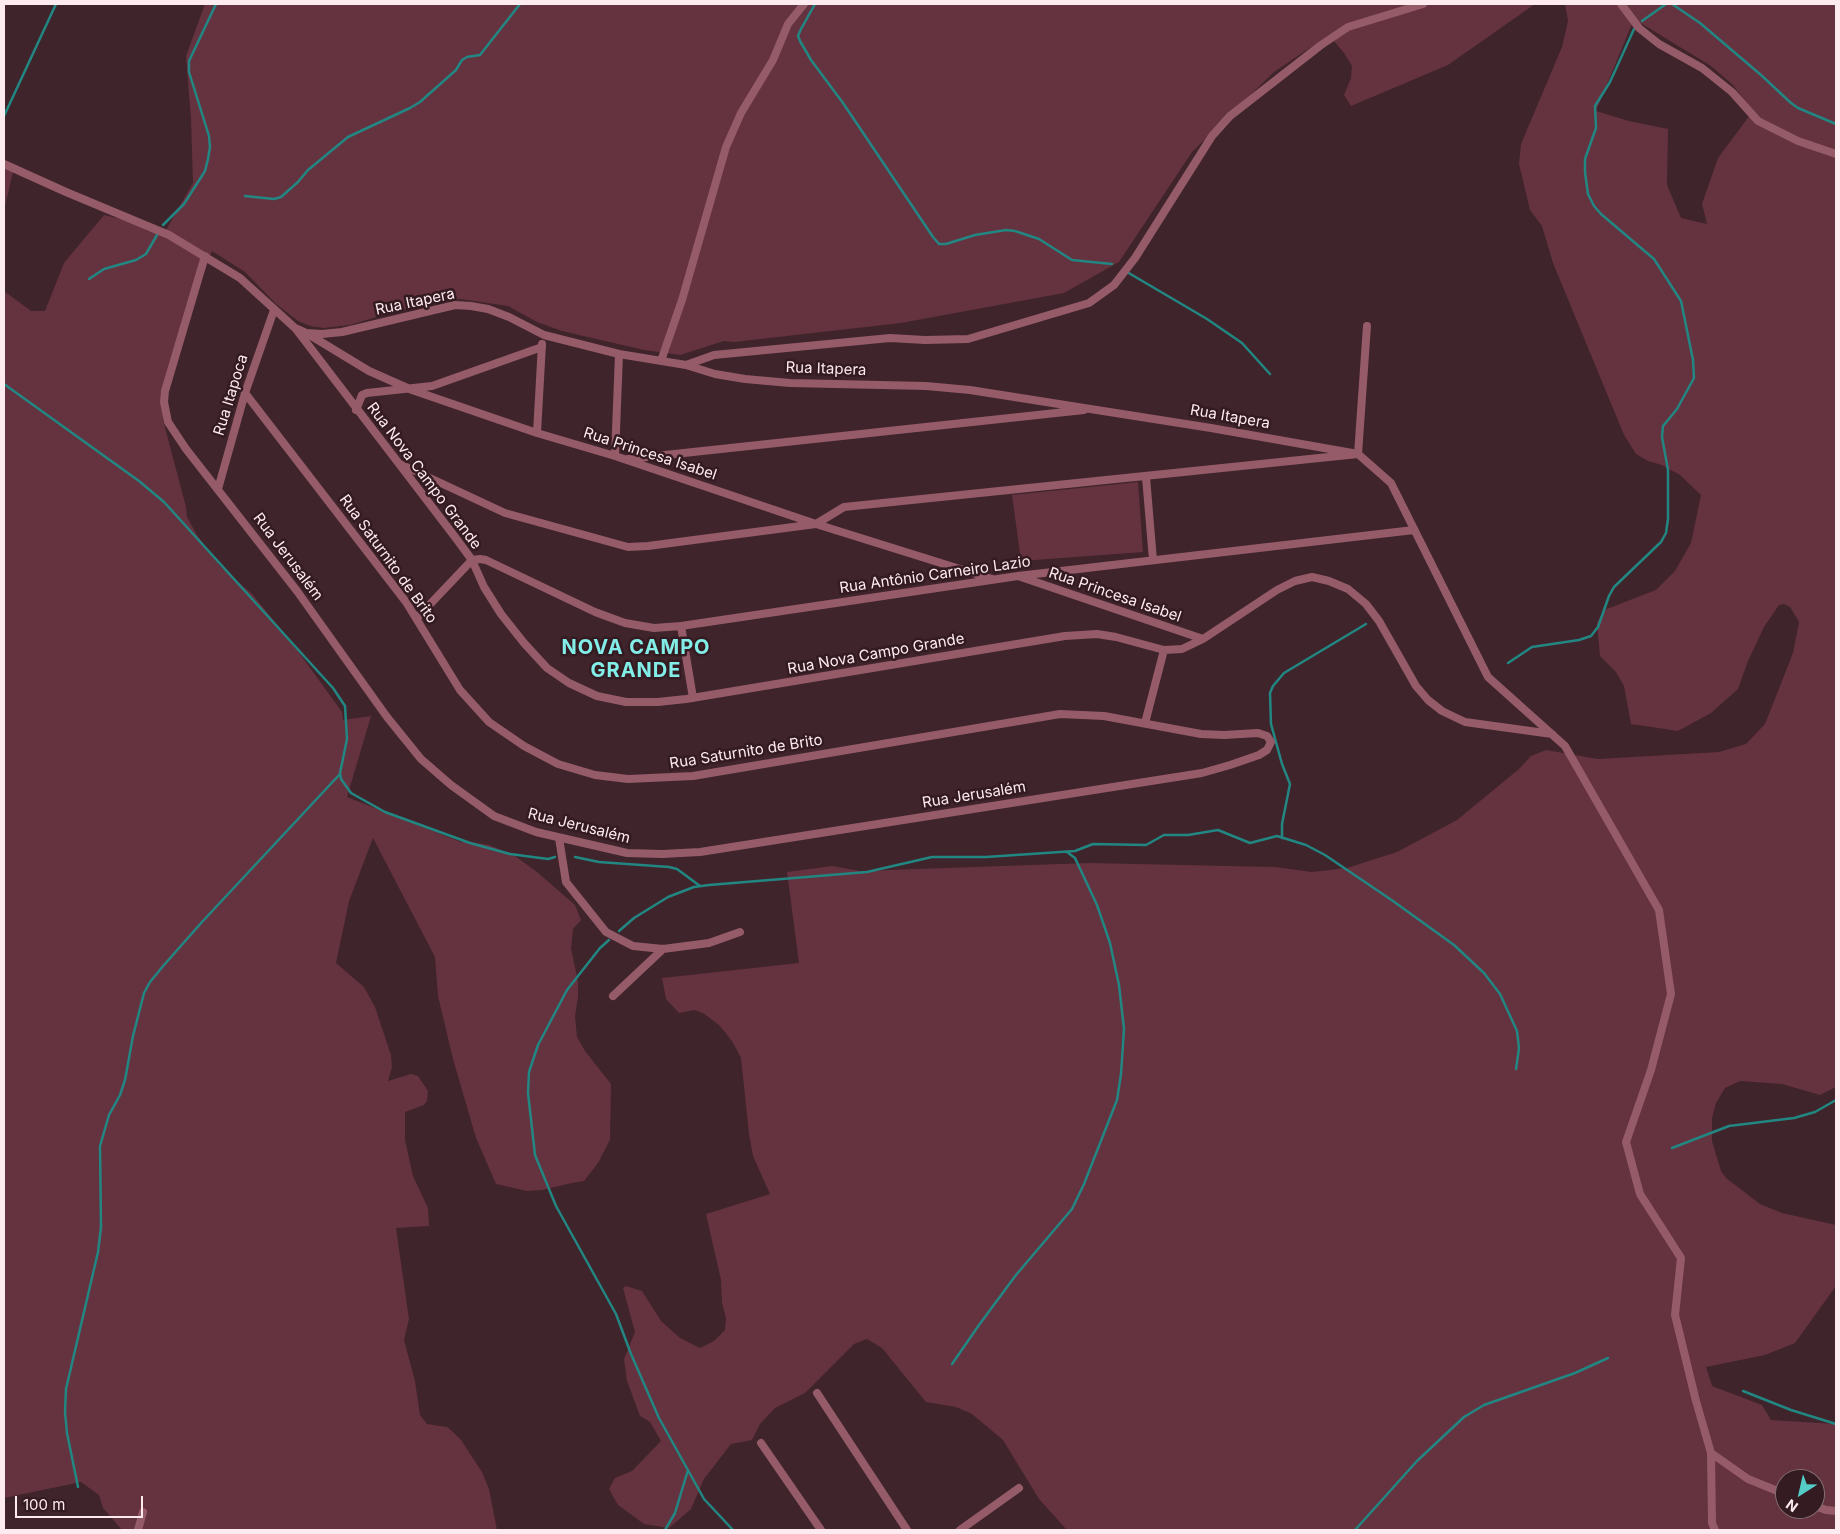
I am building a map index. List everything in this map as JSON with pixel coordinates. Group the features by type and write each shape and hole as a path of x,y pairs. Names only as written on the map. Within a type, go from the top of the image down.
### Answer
{"street":[{"path":"661,360 682,300 726,147 741,113 773,60 788,24 804,4"},
{"path":"686,365 714,355 881,338 968,339 1090,303 1114,285 1135,258 1212,136 1230,116 1321,45 1348,27 1423,4"},
{"path":"1622,4 1639,28 1659,44 1702,68 1732,92 1758,121 1798,140 1836,154"},
{"name":"Rua Itapera","path":"4,164 169,235 240,278 295,328 306,333 342,332 455,305 470,306 488,309 509,317 544,335 619,354 686,365 714,374 790,383 926,386 970,390 1096,409 1358,454"},
{"name":"Rua Jerusalém","path":"205,256 164,391 168,422 297,591 387,717 421,759 451,785 494,816 536,832 627,853 700,852 1202,772 1259,755 1267,750 1271,742"},
{"name":"Rua Itapoca","path":"218,489 245,394 274,310"},
{"path":"1358,454 1367,326"},
{"name":"Rua Nova Campo Grande","path":"295,328 472,560 484,587 501,614 524,643 547,668 569,683 597,696 626,702 658,702 693,698 1065,636 1097,634 1164,650 1182,649 1203,640 1277,590 1295,581 1312,578 1330,580 1348,589 1366,604 1380,621 1416,686 1428,700 1442,711 1465,722 1552,734"},
{"name":"Rua Princesa Isabel","path":"306,333 369,371 412,390 816,524 994,580"},
{"path":"537,432 544,335"},
{"path":"356,410 362,395 367,393 412,390 432,386 542,346"},
{"path":"615,456 619,354"},
{"name":"Rua Saturnito de Brito","path":"245,394 417,618 460,690 489,722 524,746 550,759 595,775 628,779 693,776 1060,714 1104,716 1201,734 1258,733 1267,736 1271,742"},
{"path":"624,459 1096,409"},
{"path":"398,463 505,513 628,547 816,524 844,507 1358,454 1391,483 1488,677 1565,746 1659,910 1670,994 1651,1070 1626,1142 1640,1194 1681,1258 1675,1315 1711,1453 1712,1523 1715,1530"},
{"path":"1146,477 1153,560"},
{"name":"Rua Antônio Carneiro Lazio","path":"472,560 486,560 595,612 625,623 654,628 681,626 1018,576 1414,530"},
{"path":"417,618 472,560"},
{"name":"Rua Princesa Isabel","path":"1018,576 1203,640"},
{"path":"681,626 693,698"},
{"path":"1145,723 1164,650"},
{"path":"559,838 566,882 606,932 633,946 663,948 709,944 740,932"},
{"path":"613,996 663,948"},
{"path":"817,1393 907,1530"},
{"path":"761,1443 821,1530"},
{"path":"1711,1453 1748,1479 1775,1490"},
{"path":"960,1530 1019,1488"},
{"path":"138,1530 143,1512"}],"shaded area":[{"path":"205,4 1535,4 1448,65 1351,106 1344,95 1351,78 1352,66 1329,35 1274,72 1192,152 1119,262 1064,293 901,323 734,342 724,341 680,355 644,350 562,331 537,322 508,306 460,299 396,311 350,325 324,328 310,326 298,321 276,304 245,272 212,251 164,381 163,420 187,517 197,535 220,566 252,594 290,640 342,712 343,720 371,716 347,797 461,842 489,845 515,856 537,872 575,905 581,920 573,929 571,948 578,982 575,1016 577,1037 585,1051 611,1084 610,1140 598,1163 584,1181 542,1190 527,1191 496,1184 476,1138 453,1059 438,996 435,957 373,838 349,901 336,963 364,987 375,1007 391,1055 392,1067 388,1081 411,1074 418,1076 428,1091 427,1101 424,1105 405,1112 405,1140 413,1176 428,1208 429,1226 396,1228 409,1319 404,1340 415,1381 420,1415 427,1424 447,1427 461,1440 482,1472 489,1489 497,1530 122,1530 103,1508 99,1495 81,1482 4,1498 4,291 31,311 45,311 64,263 104,215 166,230 193,183 191,119 186,56"},
{"path":"1565,4 1836,4 1836,1087 1820,1095 1782,1084 1740,1081 1725,1088 1716,1103 1712,1118 1712,1141 1721,1171 1726,1178 1760,1204 1782,1213 1836,1225 1836,1286 1795,1343 1765,1355 1706,1367 1712,1386 1762,1405 1771,1420 1836,1424 1836,1530 1067,1530 1039,1499 1003,1440 972,1414 956,1407 926,1402 882,1348 867,1339 854,1344 805,1393 775,1408 760,1424 752,1440 731,1444 704,1479 691,1509 669,1528 644,1524 618,1505 609,1489 615,1478 632,1471 661,1441 650,1422 640,1416 627,1381 624,1359 635,1332 623,1288 626,1286 642,1291 661,1321 680,1338 700,1348 714,1341 725,1330 726,1318 722,1303 721,1280 706,1214 770,1194 753,1156 741,1058 732,1041 719,1025 703,1013 694,1010 679,1013 666,999 662,978 799,963 787,872 832,866 860,871 1089,863 1275,867 1312,872 1347,868 1397,852 1457,820 1519,769 1531,756 1546,750 1598,759 1719,752 1746,744 1765,724 1793,653 1799,622 1790,607 1784,604 1779,605 1764,627 1748,661 1738,689 1711,713 1678,731 1631,724 1624,686 1616,672 1600,656 1597,623 1604,610 1656,590 1675,571 1691,543 1701,495 1680,475 1636,454 1624,435 1553,263 1542,226 1530,210 1519,164 1521,144 1562,47 1568,21","holes":["1634,19 1711,66 1733,85 1753,111 1718,158 1702,204 1707,224 1681,218 1667,185 1668,129 1629,121 1596,111"]},
{"path":"4,161 13,172 4,210"},
{"path":"1138,482 1143,552 1021,561 1012,495"}],"waterway":[{"path":"4,116 56,4"},
{"path":"163,225 184,204 205,171 208,159 209,136 189,72 189,61 216,4"},
{"path":"245,196 274,199 281,197 308,170 348,137 420,102 456,70 462,60 467,57 480,55 520,4"},
{"path":"815,4 798,36 800,41 811,60 843,103 939,244 946,244 975,235 1006,230 1015,231 1039,239 1072,260 1112,264"},
{"path":"1642,21 1666,4"},
{"path":"1672,4 1700,23 1791,103 1798,108 1836,124"},
{"path":"1508,663 1532,647 1579,640 1591,636 1598,627 1614,587 1661,542 1666,533 1668,519 1668,470 1662,437 1663,426 1677,409 1694,378 1693,360 1681,301 1654,259 1594,206 1588,194 1585,172 1585,159 1596,128 1595,106 1610,82 1634,29"},
{"path":"89,279 104,269 136,260 146,254 157,235"},
{"path":"1127,272 1207,319 1242,343 1270,374"},
{"path":"4,384 139,481 164,502 333,688 345,706 347,739 340,773 341,779 351,793 385,812 470,843 510,854 548,859 555,857"},
{"path":"1282,838 1282,824 1290,784 1282,764 1271,724 1270,693 1273,686 1284,673 1366,624"},
{"path":"78,1487 67,1433 65,1412 66,1389 98,1252 101,1227 100,1146 109,1115 120,1095 125,1080 133,1036 144,993 150,982 202,922 340,774"},
{"path":"619,931 634,918 668,897 694,887 867,872 932,857 986,857 1075,851 1093,844 1146,845 1164,835 1188,835 1218,830 1250,843 1277,836 1306,845 1325,855 1454,945 1484,973 1500,994 1517,1031 1519,1048 1516,1069"},
{"path":"952,1364 1016,1275 1072,1209 1084,1184 1117,1100 1124,1029 1119,985 1110,943 1097,905 1075,858 1067,852"},
{"path":"575,857 599,862 669,867 677,869 700,886"},
{"path":"609,940 600,948 567,990 538,1045 529,1072 528,1093 535,1155 556,1206 616,1314 659,1418 704,1499 733,1530"},
{"path":"1672,1148 1729,1126 1794,1118 1815,1112 1836,1100"},
{"path":"1355,1530 1417,1461 1464,1417 1484,1405 1575,1373 1608,1358"},
{"path":"1743,1391 1791,1410 1836,1424"},
{"path":"665,1530 675,1513 688,1470"}],"district":[{"name":"NOVA CAMPO GRANDE","path":"636,660"}]}
